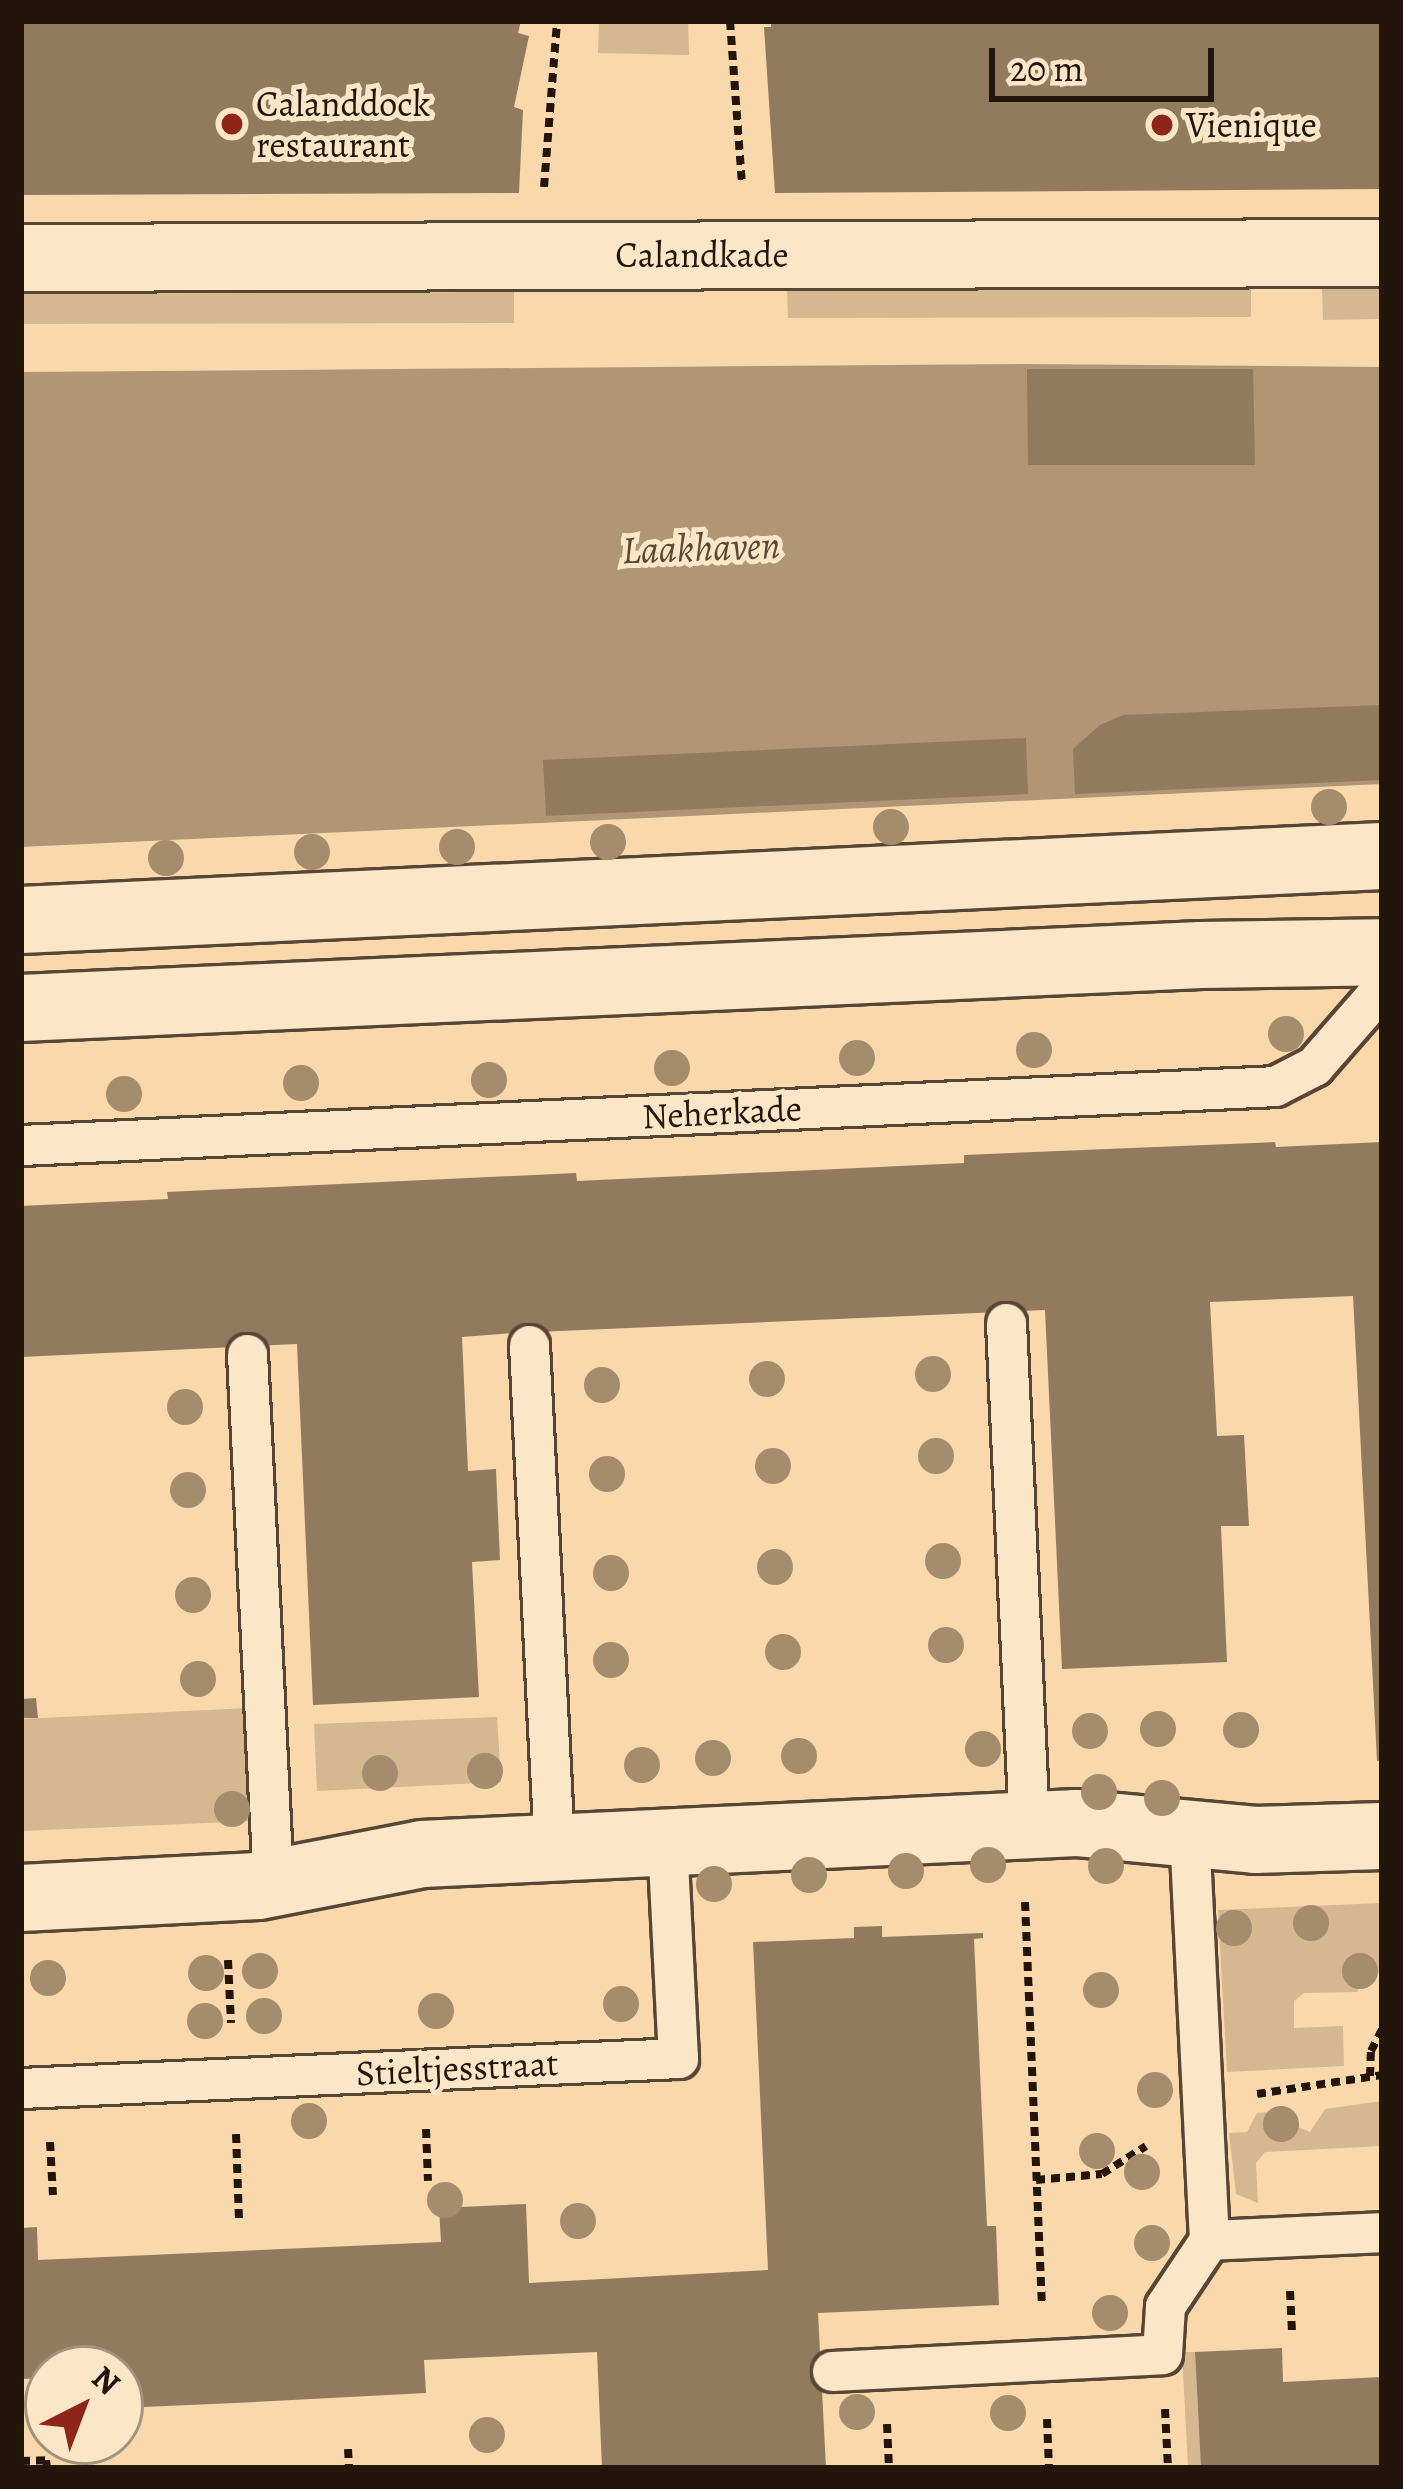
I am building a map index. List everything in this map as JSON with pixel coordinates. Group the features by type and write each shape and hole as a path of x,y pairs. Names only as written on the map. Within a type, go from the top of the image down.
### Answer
{"street":[{"name":"Calandkade","path":"21,258 1382,253"},
{"path":"21,920 1382,856"},
{"path":"21,1008 1178,956 1382,952"},
{"path":"21,1898 273,1882 387,1858 1029,1825 1076,1823 1255,1840 1382,1836"}],"lane":[{"name":"Neherkade","path":"21,1145 1275,1086 1299,1076 1325,1055 1382,988"},
{"path":"1006,1323 1029,1825"},
{"path":"529,1345 554,1848"},
{"path":"247,1354 273,1882"},
{"path":"832,2371 1162,2354 1165,2306 1208,2240 1189,1832"},
{"name":"Stieltjesstraat","path":"21,2088 678,2058 668,1843"},
{"path":"1208,2240 1382,2232"}],"path":[{"path":"543,190 557,21"},
{"path":"730,21 742,185"},
{"path":"1025,1902 1049,2468"},
{"path":"1370,2076 1371,2051 1382,2029"},
{"path":"348,2449 349,2468"},
{"path":"21,2462 46,2460 47,2468"}],"shaded area":[{"path":"599,21 688,21 689,55 598,53"},
{"path":"1251,287 1251,317 788,318 787,289"},
{"path":"1382,288 1382,319 1323,320 1322,289"},
{"path":"514,292 514,323 21,324 21,294"},
{"path":"248,1708 254,1821 21,1831 21,1719"},
{"path":"497,1717 501,1782 317,1791 314,1724"},
{"path":"1382,1903 1382,1972 1366,1975 1357,1992 1304,1993 1294,2001 1294,2028 1343,2026 1344,2066 1227,2072 1218,1910"},
{"path":"1382,2101 1382,2146 1265,2152 1256,2163 1258,2203 1236,2194 1229,2133 1247,2132 1257,2113 1290,2110 1298,2127 1310,2132 1325,2109"},
{"path":"1182,2352 1195,2352 1201,2468 1188,2468"}],"water":[{"name":"Laakhaven","path":"1027,364 1382,367 1382,784 21,847 21,372"}],"building":[{"path":"21,21 521,21 518,33 529,36 514,107 523,110 519,193 21,195"},
{"path":"771,21 1382,21 1382,189 775,193 764,27 771,27"},
{"path":"1027,369 1253,369 1255,465 1028,465"},
{"path":"1382,705 1382,780 1075,794 1073,749 1100,725 1123,715"},
{"path":"1026,738 1028,794 546,816 543,760"},
{"path":"1275,1142 1276,1147 1382,1142 1382,1760 1377,1761 1353,1296 1210,1302 1217,1436 1244,1435 1249,1526 1221,1526 1227,1662 1062,1669 1045,1310 512,1333 462,1337 468,1471 496,1469 500,1560 472,1562 479,1697 313,1705 297,1344 21,1357 21,1206 168,1199 167,1192 576,1173 577,1181 964,1163 964,1155"},
{"path":"36,1698 38,1718 21,1718 21,1699"},
{"path":"882,1926 882,1937 983,1933 983,1938 974,1939 987,2226 996,2226 999,2305 818,2313 826,2468 602,2468 597,2352 424,2360 426,2393 235,2403 144,2407 144,2345 24,2345 21,2379 21,2228 37,2227 38,2260 441,2242 439,2208 526,2204 529,2283 768,2270 753,1942 854,1938 854,1927"},
{"path":"1282,2348 1283,2382 1382,2377 1382,2468 1201,2468 1195,2352"}],"place":[{"name":"Calanddock restaurant","path":"232,124"},
{"name":"Vienique","path":"1162,125"}]}
